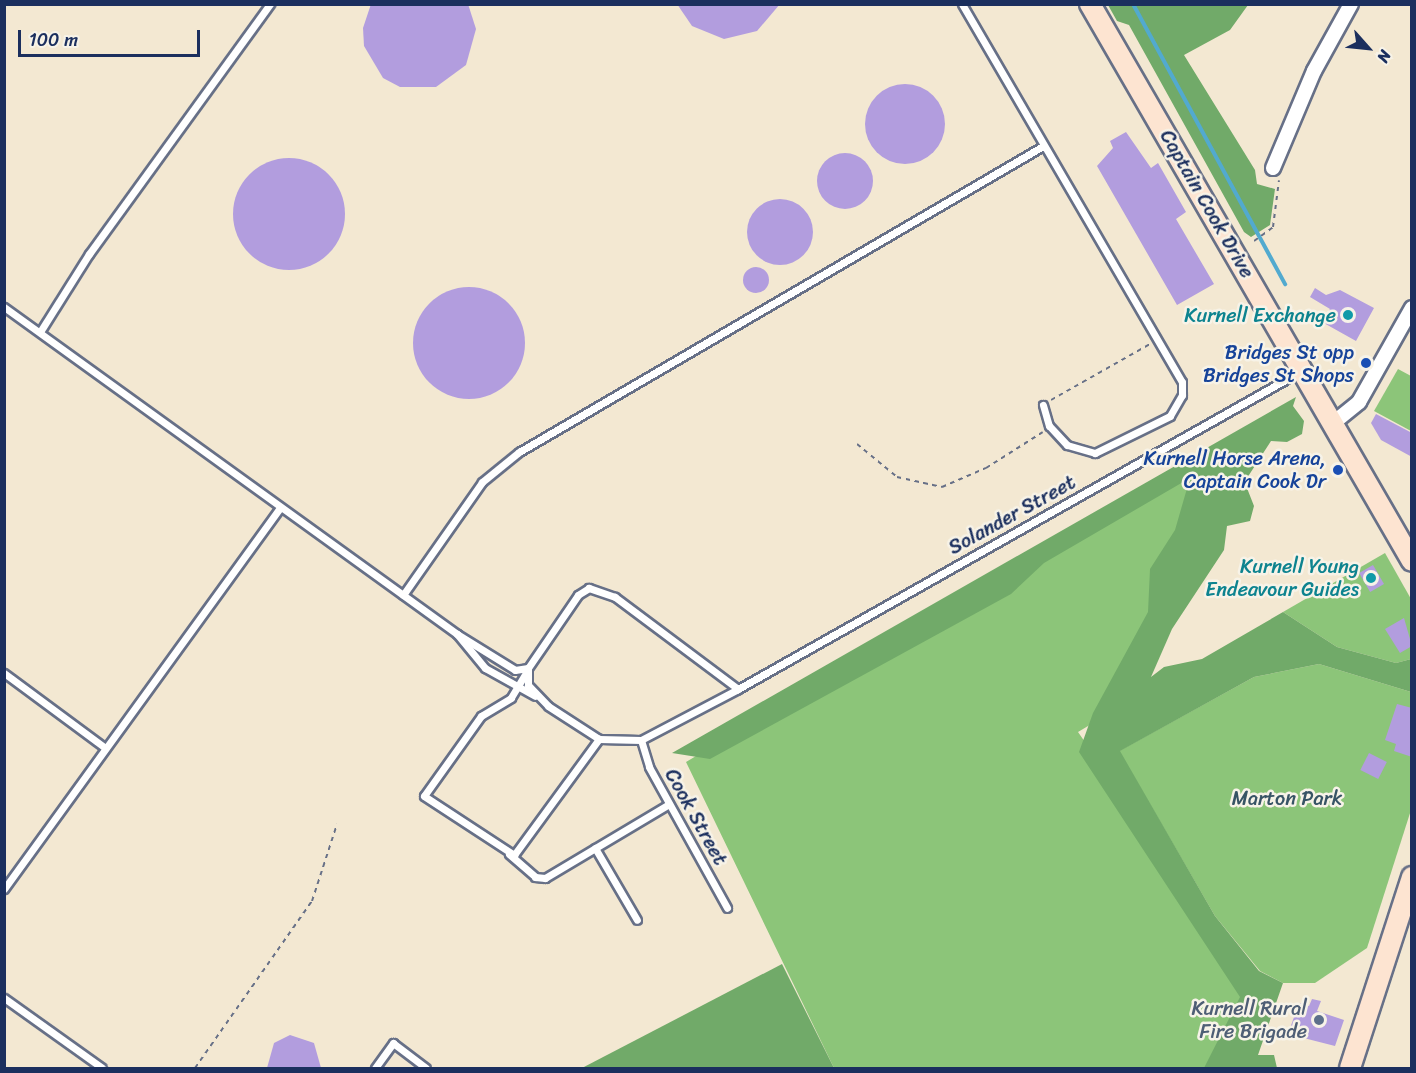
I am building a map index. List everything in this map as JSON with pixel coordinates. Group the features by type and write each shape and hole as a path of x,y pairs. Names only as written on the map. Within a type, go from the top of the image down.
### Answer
{"main road":[{"name":"Captain Cook Drive","path":"1090,4 1412,561"},
{"path":"1350,1068 1412,878"}],"street":[{"path":"1273,168 1314,71 1351,4"},
{"path":"1332,424 1359,402 1412,308"}],"lane":[{"path":"40,332 89,254 270,4"},
{"path":"962,4 1182,382 1180,402 1170,416 1095,453 1067,445 1049,426 1042,405"},
{"path":"403,594 467,501 504,462 1043,146"},
{"path":"4,308 40,332 279,509 457,634 515,670 528,668"},
{"name":"Solander Street","path":"599,739 641,740 738,689 1302,370"},
{"path":"4,889 104,747 279,509"},
{"path":"669,804 545,878 535,877 509,854 424,796 481,716 516,689 578,595 596,589 615,597 738,689"},
{"path":"457,634 476,660 516,689 535,696 599,739 525,847 509,854"},
{"path":"528,668 528,684 535,696"},
{"path":"4,673 104,747"},
{"name":"Cook Street","path":"641,740 669,804 727,908"},
{"path":"595,848 637,920"},
{"path":"4,998 102,1068"},
{"path":"375,1068 393,1043 426,1068"}],"path":[{"path":"1254,241 1271,230 1281,185 1273,168"},
{"path":"1042,405 1153,342 1156,334"},
{"path":"857,444 897,477 942,487 986,468 1049,426"},
{"path":"195,1068 312,901 337,824"}],"green space":[{"path":"1108,5 1248,5 1230,30 1184,55 1255,170 1257,184 1275,189 1270,225 1251,237 1244,232 1129,25 1117,21"},
{"path":"1398,369 1411,376 1411,431 1374,411"},
{"path":"1296,397 1293,406 1304,421 1302,434 1287,442 1271,441 1249,475 1245,483 1254,506 1250,521 1227,526 1224,550 1172,629 1151,677 1164,667 1202,659 1283,612 1337,647 1396,663 1411,659 1411,692 1319,664 1254,677 1120,751 1215,916 1259,971 1283,983 1258,1055 1274,1055 1277,1068 1204,1068 1240,997 1079,752 1093,713 1148,612 1150,569 1175,530 1190,478 1044,563 1011,594 710,759 672,753"},
{"path":"1235,434 1135,698 1078,732 1259,992 1234,1068 834,1068 686,762"},
{"path":"1385,553 1411,599 1411,659 1396,663 1337,647 1283,612"},
{"name":"Marton Park","path":"1319,664 1411,692 1411,810 1367,948 1315,983 1283,983 1260,971 1215,916 1119,751 1254,677"},
{"path":"782,964 834,1068 582,1068"}],"building":[{"path":"371,4 468,4 476,29 466,65 436,87 400,87 383,78 364,46 363,28"},
{"path":"677,4 780,4 757,31 724,39 692,26"},
{"path":"905,84 920,87 933,96 942,109 945,124 942,139 933,152 920,161 905,164 890,161 877,152 868,139 865,124 868,109 877,96 890,87"},
{"path":"1126,132 1151,168 1158,163 1186,212 1176,219 1214,284 1177,305 1097,166 1113,148 1110,141"},
{"path":"839,153 851,153 861,157 869,165 873,181 869,197 861,205 851,209 839,209 829,205 821,197 817,187 817,175 821,165 829,157"},
{"path":"289,158 310,162 329,174 341,193 345,214 341,235 329,254 310,266 289,270 268,266 249,254 237,235 233,214 237,193 249,174 268,162"},
{"path":"780,199 792,202 803,209 810,220 813,232 810,244 803,255 792,262 780,265 768,262 757,255 750,244 747,232 750,220 757,209 768,202"},
{"path":"756,267 765,271 769,280 765,289 756,293 747,289 743,280 747,271"},
{"path":"469,287 491,291 509,303 521,321 525,343 521,365 509,383 491,395 469,399 447,395 429,383 417,365 413,343 417,321 429,303 447,291"},
{"name":"Kurnell Exchange","path":"1315,288 1326,295 1340,290 1374,308 1356,341 1322,322 1330,309 1310,297"},
{"path":"1376,414 1412,433 1412,457 1381,440 1371,423"},
{"name":"Kurnell Young Endeavour Guides","path":"1373,565 1384,584 1370,592 1359,573"},
{"path":"1404,618 1412,646 1400,653 1385,629"},
{"path":"1397,704 1412,708 1412,757 1394,751 1396,744 1385,740"},
{"path":"1369,753 1387,762 1378,779 1360,770"},
{"path":"1312,999 1321,1001 1317,1011 1344,1020 1335,1046 1288,1034 1299,1003 1309,1006"},
{"path":"290,1035 314,1043 321,1068 267,1068 274,1043"}],"waterway":[{"path":"1133,4 1285,284"}],"place":[{"name":"Kurnell Exchange","path":"1348,315"},
{"name":"Bridges St opp Bridges St Shops","path":"1366,363"},
{"name":"Kurnell Horse Arena, Captain Cook Dr","path":"1338,470"},
{"name":"Kurnell Young Endeavour Guides","path":"1371,578"},
{"name":"Kurnell Rural Fire Brigade","path":"1319,1020"}]}
